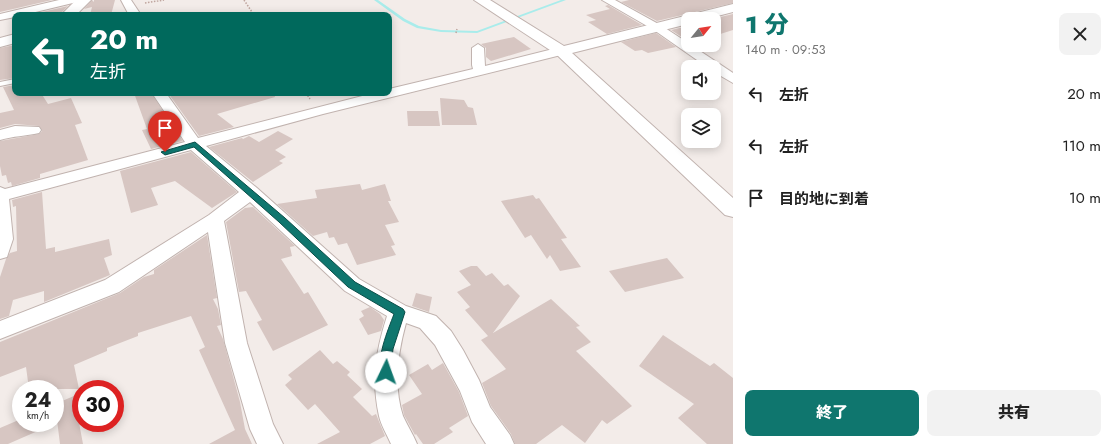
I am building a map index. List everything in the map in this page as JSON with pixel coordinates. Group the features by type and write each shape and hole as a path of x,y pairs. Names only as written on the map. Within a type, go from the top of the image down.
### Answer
{"street":[{"path":"21,12 73,0"},
{"path":"71,12 84,0"},
{"path":"481,0 519,23 561,52 733,210"},
{"path":"607,0 658,28 733,79"},
{"path":"717,12 733,8"},
{"path":"0,17 12,14"},
{"path":"392,93 681,21"},
{"path":"0,43 12,39"},
{"path":"478,48 478,65 481,71"},
{"path":"160,96 195,145 251,192 352,285 399,312 428,322 443,338 463,372 482,414 501,444"},
{"path":"0,252 4,239 0,195 379,96"},
{"path":"0,135 16,131 34,130"},
{"path":"0,330 112,286 215,219 251,192"},
{"path":"215,219 236,343 262,429 270,444"},
{"path":"399,312 388,349 386,384 391,417 404,444"}],"lane":[{"path":"0,84 12,81"}],"path":[{"path":"131,7 164,0"},
{"path":"244,0 252,12"},
{"path":"456,33 457,29"}],"building":[{"path":"0,0 52,0 0,12"},
{"path":"92,0 94,2 94,0 115,0 112,12 91,12 92,7 84,9"},
{"path":"629,0 733,0 733,3 695,12 681,12 681,15 657,21 621,2"},
{"path":"608,5 642,25 607,34 588,22 596,20 586,15 610,9 605,6"},
{"path":"68,6 62,12 42,12"},
{"path":"733,14 733,30 721,34 721,17"},
{"path":"681,28 681,36 671,30"},
{"path":"656,33 676,47 648,53 642,50 635,51 621,42"},
{"path":"514,37 531,49 491,61 486,57 486,48 481,44"},
{"path":"12,46 12,78 0,80 0,48"},
{"path":"12,86 12,96 43,96 48,104 71,98 82,123 75,125 88,160 40,174 40,178 12,186 11,182 8,183 6,175 2,176 0,166 0,141 39,134 42,131 39,126 15,124 0,128 0,113 14,110 3,87"},
{"path":"135,96 153,96 183,141 151,149 142,130 147,129"},
{"path":"170,96 275,96 217,114 234,127 199,136"},
{"path":"440,98 464,100 468,107 473,108 477,125 442,125"},
{"path":"407,111 438,111 440,126 408,126"},
{"path":"278,131 293,139 275,150 286,157 279,161 283,163 253,182 209,147 242,138 243,139 249,136 259,142"},
{"path":"191,152 237,192 212,208 175,181 151,188 158,205 131,213 120,171"},
{"path":"360,184 362,190 385,184 391,201 388,201 399,222 385,225 395,245 391,246 396,255 357,265 347,243 338,245 334,237 329,238 327,232 313,236 277,204 317,198 315,190"},
{"path":"42,192 46,249 55,247 55,252 109,239 112,255 104,258 110,275 44,302 44,291 13,300 9,316 0,319 0,277 6,259 10,253 17,251 16,206 13,207 12,200"},
{"path":"533,195 536,199 539,198 567,238 561,239 581,267 560,271 550,255 547,259 531,235 525,238 501,201"},
{"path":"253,207 295,246 290,247 292,256 281,259 304,294 308,292 328,325 273,351 257,322 262,320 246,291 239,292 226,222 245,208"},
{"path":"207,235 217,298 213,299 218,309 221,325 217,326 223,339 240,402 245,429 252,444 209,444 235,430 199,350 205,347 191,316 138,333 138,336 107,348 107,351 74,365 77,380 72,380 72,389 64,389 64,380 28,380 26,367 0,377 0,342 120,293 144,277 154,274 154,270"},
{"path":"667,258 684,278 625,292 609,271"},
{"path":"471,266 477,266 486,276 492,273 504,286 508,284 520,296 493,333 551,299 580,326 576,327 591,342 576,351 632,406 607,424 602,420 585,443 562,425 536,444 515,444 511,434 491,406 482,383 506,369 481,340 488,336 465,310 470,307 457,292 471,285 459,271"},
{"path":"416,293 432,297 429,312 412,306"},
{"path":"370,307 380,314 384,320 381,331 368,335 359,319 364,316 361,311"},
{"path":"663,335 710,366 714,363 733,378 733,444 707,444 678,418 694,404 639,366"},
{"path":"320,350 333,364 337,361 350,372 347,375 362,389 353,397 372,416 376,414 385,436 370,444 317,444 340,432 315,404 308,410 285,385 292,379 288,375"},
{"path":"443,363 459,392 468,416 449,428 453,432 434,444 423,444 416,434 415,435 404,415 402,405 422,394 409,375 428,364 432,370"},
{"path":"72,397 72,432 81,432 83,444 60,444 58,432 64,432 64,400"},
{"path":"12,423 12,432 35,432 8,444 0,444 0,428"}],"waterway":[{"path":"376,0 404,20 418,27 441,31 477,32 564,0"}],"route":[{"path":"165,152 195,145 251,192 352,285 399,312 388,349 386,372"}]}
